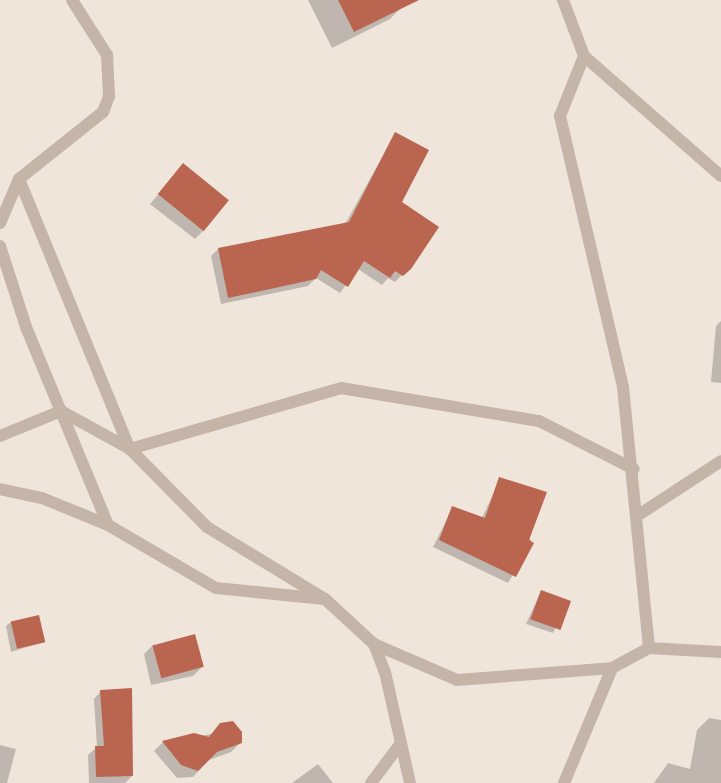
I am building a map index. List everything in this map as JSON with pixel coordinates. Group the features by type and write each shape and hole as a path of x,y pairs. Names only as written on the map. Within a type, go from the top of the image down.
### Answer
{"street":[{"path":"0,223 19,179 104,112 109,96 107,55 72,0"},
{"path":"563,0 584,56 721,176"},
{"path":"584,56 560,116 616,349 634,469 649,648"},
{"path":"19,179 130,449"},
{"path":"0,246 26,327 108,525"},
{"path":"130,449 341,388 539,421 634,469"},
{"path":"61,411 130,449 207,527 325,599 374,644 457,680 612,668 649,648 721,652"},
{"path":"0,436 61,411"},
{"path":"637,516 721,461"},
{"path":"0,489 42,498 108,525 216,588 325,599"},
{"path":"374,644 410,783"},
{"path":"564,783 612,668"},
{"path":"371,783 401,743"}],"building":[{"path":"338,0 419,0 354,32"},
{"path":"395,132 429,150 402,202 439,227 411,269 403,276 395,271 390,278 364,261 348,287 321,270 316,279 228,298 218,248 349,222"},
{"path":"183,163 229,200 204,231 158,194"},
{"path":"499,477 547,492 529,540 534,543 516,577 439,540 452,506 485,518"},
{"path":"541,590 571,601 560,630 530,619"},
{"path":"39,615 45,642 17,649 11,622"},
{"path":"195,634 204,667 161,678 152,645"},
{"path":"132,688 133,776 96,777 95,746 104,746 100,690"},
{"path":"233,721 242,732 242,743 217,752 198,771 181,765 162,741 194,733 209,737 220,723"}]}
